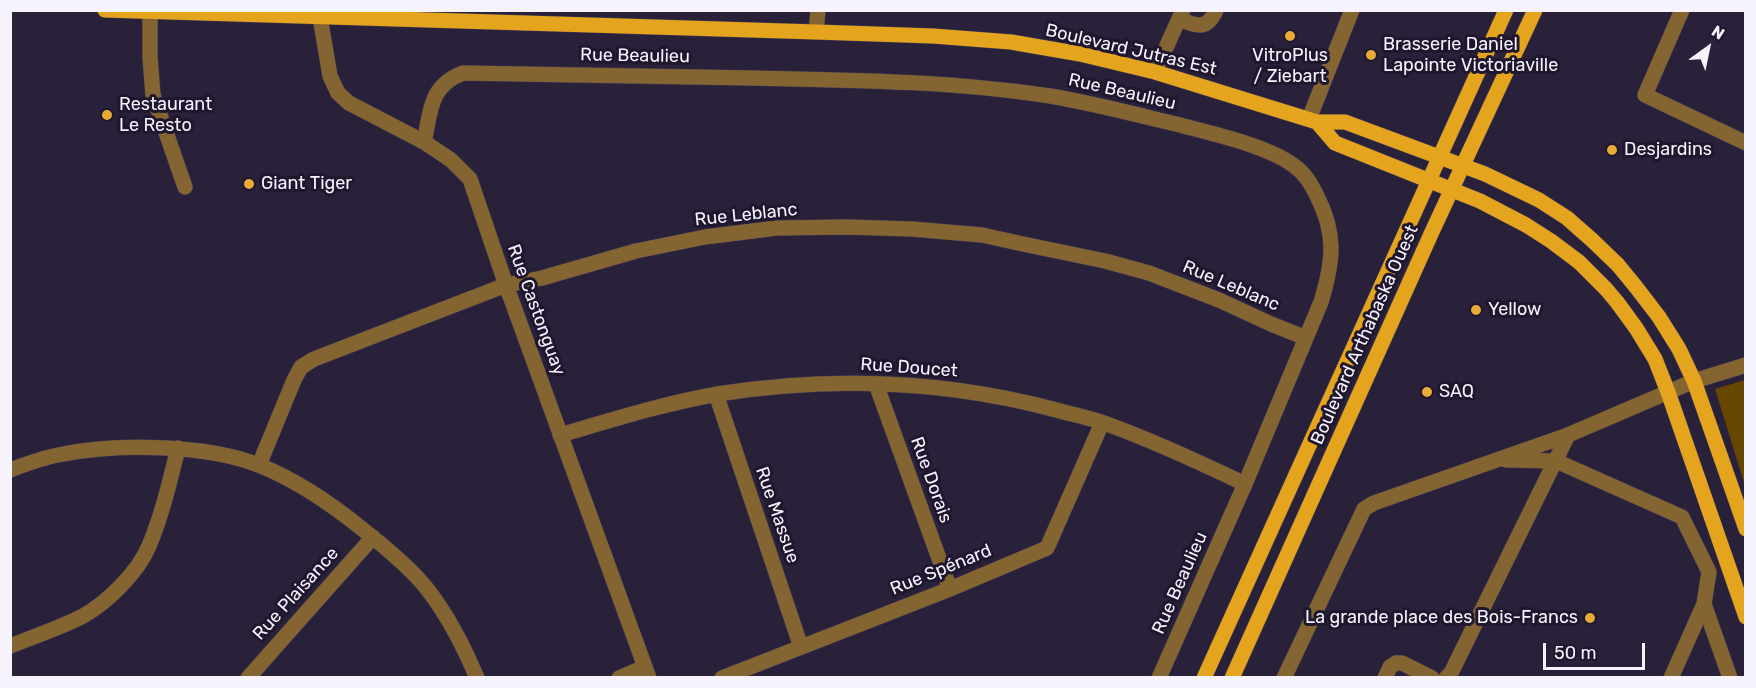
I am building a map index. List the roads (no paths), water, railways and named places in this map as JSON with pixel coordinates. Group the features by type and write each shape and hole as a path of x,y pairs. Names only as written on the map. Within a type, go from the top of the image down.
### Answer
{"main road":[{"name":"Boulevard Jutras Est","path":"105,10 321,14 933,36 1011,42 1080,54 1155,72 1313,120 1345,122 1464,165 1539,200 1567,218 1618,265 1659,317 1679,349 1694,381 1746,529"},
{"name":"Boulevard Arthabaska Ouest","path":"1204,678 1506,10"},
{"name":"Boulevard Arthabaska Ouest","path":"1232,678 1431,234 1535,10"},
{"path":"1313,120 1335,144 1480,201 1526,225 1579,262 1606,289 1636,328 1655,359 1746,617"}],"street":[{"path":"816,32 818,10"},
{"path":"1155,72 1181,15 1196,26 1203,26 1213,17 1216,10"},
{"path":"1313,120 1352,10"},
{"path":"1682,10 1645,95 1746,143"},
{"path":"150,12 153,95 185,187"},
{"name":"Rue Castonguay","path":"321,14 330,76 338,93 349,103 424,142 451,160 470,179 506,285 647,672"},
{"name":"Rue Beaulieu","path":"424,142 433,102 440,87 453,76 463,73 813,79 917,83 1000,89 1052,96 1126,111 1202,131 1257,148 1294,165 1308,179 1325,216 1331,241 1330,272 1321,302 1245,484 1159,678"},
{"name":"Rue Leblanc","path":"259,465 294,380 301,367 314,359 506,285 542,278 636,251 705,237 777,228 846,226 912,228 982,236 1106,261 1149,273 1219,300 1306,338"},
{"path":"1284,678 1358,519 1364,509 1374,502 1568,435 1694,381 1746,365"},
{"name":"Rue Doucet","path":"560,435 716,394 763,388 848,384 939,387 1009,399 1102,423 1180,453 1245,484"},
{"name":"Rue Dorais","path":"876,384 950,589"},
{"name":"Rue Massue","path":"716,394 801,647"},
{"name":"Rue Spénard","path":"722,678 950,589 1047,548 1102,423"},
{"path":"1446,678 1451,673 1568,435"},
{"path":"10,470 39,459 83,450 115,448 178,448 224,455 259,465 291,480 331,504 373,537 427,589 451,624 477,678"},
{"path":"10,646 85,615 108,598 132,573 148,548 164,502 178,448"},
{"path":"1495,460 1556,461 1682,517 1709,572 1704,604 1671,678"},
{"name":"Rue Plaisance","path":"248,678 373,537"},
{"path":"1704,604 1730,678"},
{"path":"1385,678 1390,667 1395,663 1401,663 1432,678"},
{"path":"619,678 647,672"}],"place":[{"name":"VitroPlus / Ziebart","path":"1290,36"},
{"name":"Brasserie Daniel Lapointe Victoriaville","path":"1371,55"},
{"name":"Restaurant Le Resto","path":"107,115"},
{"name":"Desjardins","path":"1612,150"},
{"name":"Giant Tiger","path":"249,184"},
{"name":"Yellow","path":"1476,310"},
{"name":"SAQ","path":"1427,392"},
{"name":"La grande place des Bois-Francs","path":"1590,618"}]}
